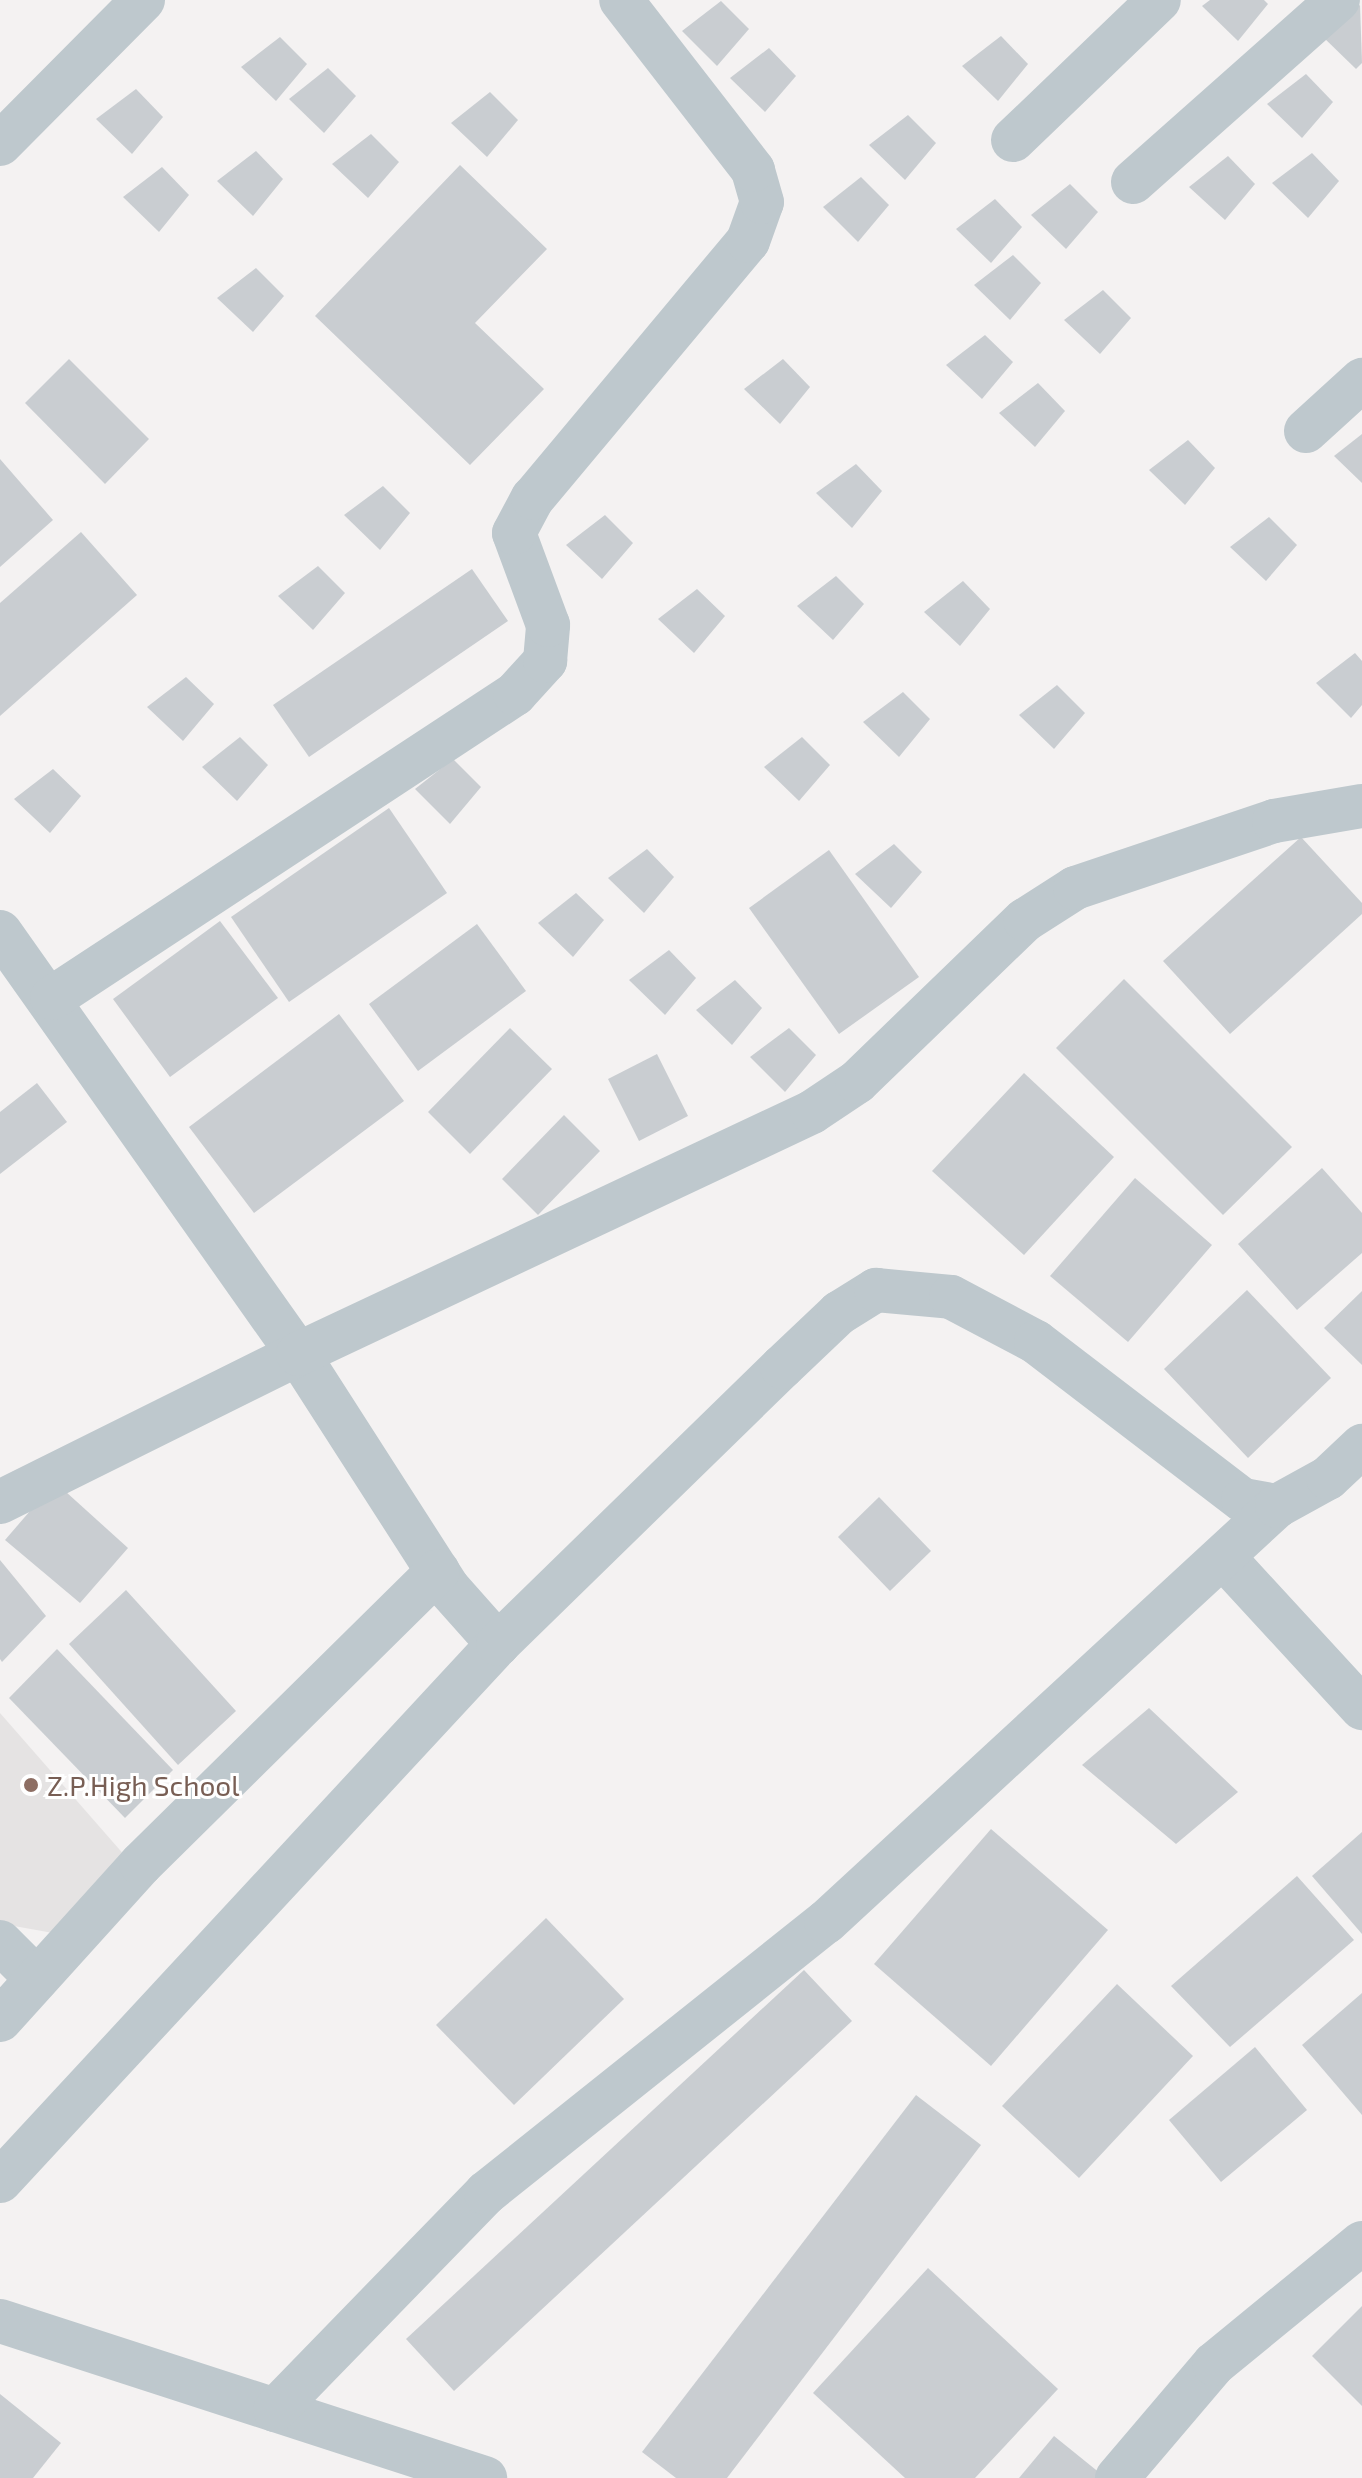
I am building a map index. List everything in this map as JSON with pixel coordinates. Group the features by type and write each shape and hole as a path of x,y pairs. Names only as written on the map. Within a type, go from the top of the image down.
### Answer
{"street":[{"path":"0,144 143,0"},
{"path":"52,998 515,694 545,661 548,625 514,533 533,498 748,241 762,202 753,170 621,0"},
{"path":"1013,140 1159,0"},
{"path":"1133,182 1338,0"},
{"path":"1306,431 1362,380"},
{"path":"0,1502 298,1354 836,1098 1025,920 1075,888 1274,821 1362,806"},
{"path":"0,932 52,998 298,1354 443,1580 489,1634"},
{"path":"0,2181 489,1634 839,1313 876,1290 951,1297 1036,1342 1243,1500 1277,1506"},
{"path":"275,2410 467,2210 826,1922 1277,1506 1328,1478 1362,1446"},
{"path":"1224,1558 1362,1708"},
{"path":"0,2020 141,1864 443,1580"},
{"path":"0,1942 37,1979"},
{"path":"1117,2478 1214,2364 1362,2243"},
{"path":"0,2321 485,2478"}],"shaded area":[{"name":"Z.P.High School","path":"0,1713 126,1857 53,1933 14,1926 0,1943"}],"building":[{"path":"1210,0 1264,0 1268,4 1238,41 1202,6"},
{"path":"721,1 749,29 717,66 682,31"},
{"path":"1360,5 1362,63 1356,69 1321,35"},
{"path":"1001,36 1028,64 998,101 962,66"},
{"path":"280,37 307,64 276,101 241,67"},
{"path":"769,48 796,76 765,112 730,78"},
{"path":"328,68 356,96 324,133 289,99"},
{"path":"1306,74 1333,102 1302,138 1267,104"},
{"path":"136,89 163,117 132,154 96,119"},
{"path":"490,92 518,120 487,157 451,123"},
{"path":"908,115 936,143 905,180 869,145"},
{"path":"371,134 399,162 368,198 332,164"},
{"path":"256,151 283,179 253,216 217,181"},
{"path":"1312,153 1339,181 1308,218 1272,183"},
{"path":"1228,156 1255,184 1225,220 1189,187"},
{"path":"460,165 547,249 475,323 544,389 470,465 315,316"},
{"path":"162,167 189,195 159,232 123,197"},
{"path":"861,177 889,205 858,242 823,207"},
{"path":"1070,184 1098,212 1066,249 1031,215"},
{"path":"995,199 1022,227 991,263 956,229"},
{"path":"1013,255 1041,283 1010,320 974,285"},
{"path":"256,268 284,296 253,332 217,298"},
{"path":"1103,290 1131,318 1100,354 1064,320"},
{"path":"985,335 1013,362 982,399 946,365"},
{"path":"69,359 149,439 105,484 25,403"},
{"path":"783,359 810,387 780,424 744,389"},
{"path":"1038,383 1065,411 1035,447 999,413"},
{"path":"1362,434 1362,483 1334,456"},
{"path":"1188,440 1215,468 1185,505 1149,470"},
{"path":"0,459 53,520 0,567"},
{"path":"856,464 882,491 852,528 816,493"},
{"path":"383,486 410,513 380,550 344,515"},
{"path":"605,515 633,543 602,579 566,545"},
{"path":"1269,517 1297,545 1266,581 1230,547"},
{"path":"81,532 137,595 0,716 0,603"},
{"path":"318,566 345,593 313,630 278,596"},
{"path":"472,569 508,621 309,757 273,705"},
{"path":"836,576 864,604 833,640 797,606"},
{"path":"963,581 990,609 960,646 924,612"},
{"path":"697,589 725,616 694,653 658,619"},
{"path":"1355,653 1362,661 1362,705 1351,718 1316,683"},
{"path":"186,677 214,704 183,741 147,707"},
{"path":"1057,685 1085,713 1054,749 1019,715"},
{"path":"903,692 930,719 899,757 863,722"},
{"path":"240,737 268,765 237,801 202,767"},
{"path":"802,737 830,765 799,801 764,767"},
{"path":"453,759 481,787 450,824 415,789"},
{"path":"53,769 81,796 50,833 14,799"},
{"path":"389,808 447,893 289,1002 231,917"},
{"path":"1301,837 1362,903 1362,914 1230,1034 1163,961"},
{"path":"894,844 922,872 891,908 855,874"},
{"path":"647,849 674,877 644,913 608,878"},
{"path":"829,850 919,977 839,1034 749,908"},
{"path":"576,893 604,920 573,957 538,923"},
{"path":"220,921 278,998 170,1077 113,999"},
{"path":"477,924 526,991 418,1071 369,1004"},
{"path":"669,950 696,978 665,1015 629,980"},
{"path":"1124,979 1292,1147 1223,1215 1056,1048"},
{"path":"735,980 762,1008 732,1045 696,1010"},
{"path":"339,1014 404,1101 254,1213 189,1127"},
{"path":"510,1028 552,1069 470,1154 428,1112"},
{"path":"789,1028 816,1055 785,1092 750,1057"},
{"path":"657,1054 688,1116 639,1141 608,1079"},
{"path":"1024,1073 1114,1157 1024,1255 932,1171"},
{"path":"37,1083 67,1122 0,1174 0,1112"},
{"path":"564,1115 600,1151 538,1215 502,1179"},
{"path":"1322,1168 1362,1213 1362,1253 1297,1310 1238,1244"},
{"path":"1135,1178 1212,1245 1128,1342 1050,1276"},
{"path":"1247,1290 1331,1378 1248,1458 1164,1369"},
{"path":"1362,1291 1362,1365 1324,1328"},
{"path":"55,1482 128,1548 80,1603 5,1540"},
{"path":"879,1497 931,1551 890,1591 838,1537"},
{"path":"0,1560 46,1616 2,1662 0,1659"},
{"path":"126,1590 236,1711 178,1765 69,1644"},
{"path":"57,1649 173,1770 125,1818 9,1698"},
{"path":"1149,1708 1238,1792 1176,1844 1082,1765"},
{"path":"991,1829 1108,1930 991,2066 874,1964"},
{"path":"1362,1832 1362,1934 1312,1876"},
{"path":"1297,1876 1354,1940 1230,2047 1171,1986"},
{"path":"546,1918 624,1999 514,2105 436,2025"},
{"path":"804,1970 852,2021 454,2391 406,2339"},
{"path":"1117,1984 1193,2056 1079,2178 1002,2106"},
{"path":"1362,1993 1362,2115 1302,2045"},
{"path":"1255,2047 1307,2110 1221,2182 1169,2120"},
{"path":"916,2095 981,2145 727,2478 676,2478 642,2452"},
{"path":"928,2268 1058,2389 975,2478 905,2478 813,2393"},
{"path":"1362,2306 1362,2406 1312,2356"},
{"path":"0,2394 61,2443 33,2478 0,2478"},
{"path":"1054,2436 1106,2478 1019,2478"}],"place":[{"name":"Z.P.High School","path":"31,1785"}]}
